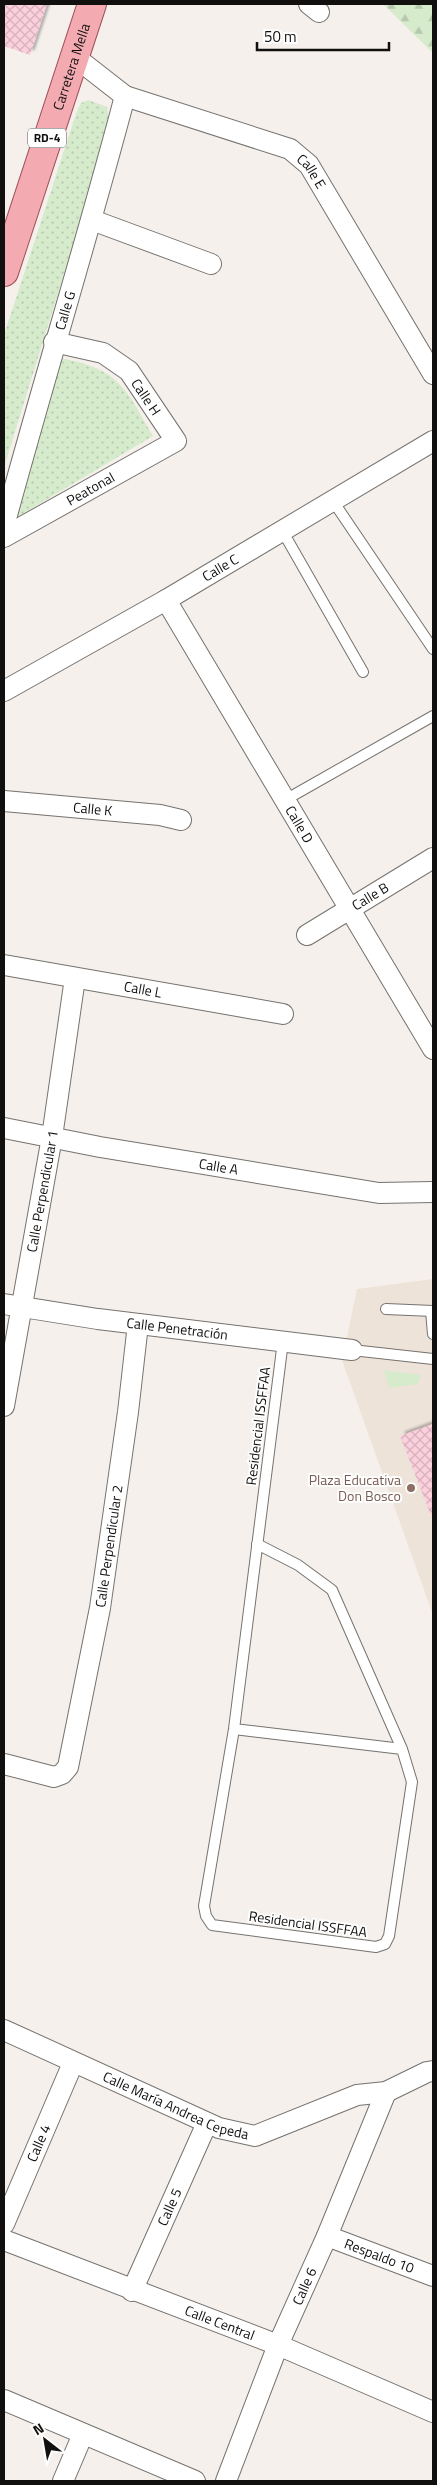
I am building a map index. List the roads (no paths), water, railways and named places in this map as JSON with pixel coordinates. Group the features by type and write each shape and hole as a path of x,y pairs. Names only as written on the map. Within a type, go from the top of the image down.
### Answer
{"main road":[{"name":"Carretera Mella","path":"4,272 92,4"}],"street":[{"name":"Calle E","path":"75,57 125,96 290,149 309,165 433,374"},
{"name":"Calle G","path":"4,526 54,342 92,220 125,96"},
{"path":"92,220 211,264"},
{"name":"Calle H","path":"54,342 103,353 129,371 176,440"},
{"name":"Peatonal","path":"4,537 176,440"},
{"name":"Calle C","path":"4,691 283,532 433,441"},
{"name":"Calle D","path":"166,600 433,1049"},
{"name":"Calle K","path":"4,800 160,815 181,820"},
{"name":"Calle B","path":"307,935 433,858"},
{"name":"Calle L","path":"4,965 283,1014"},
{"name":"Calle Perpendicular 1","path":"4,1406 12,1306 52,1137 76,978"},
{"name":"Calle A","path":"4,1128 100,1147 379,1193 433,1192"},
{"name":"Calle Penetración","path":"12,1306 138,1324 352,1350"},
{"name":"Calle Perpendicular 2","path":"4,1764 54,1778 62,1774 68,1767 100,1608 128,1412 138,1324"},
{"name":"Calle María Andrea Cepeda","path":"4,2030 218,2128 254,2136 357,2095 386,2092 427,2072 433,2071"},
{"name":"Calle 4","path":"4,2224 74,2063"},
{"name":"Calle 6","path":"226,2481 278,2345 327,2236 386,2092"},
{"name":"Calle 5","path":"132,2291 207,2123"},
{"name":"Respaldo 10","path":"327,2236 433,2276"},
{"name":"Calle Central","path":"4,2240 132,2291 278,2345 433,2412"},
{"path":"4,2400 195,2481"},
{"path":"63,2481 83,2434"}],"lane":[{"path":"333,501 433,649"},
{"path":"283,532 363,672"},
{"path":"285,800 433,716"},
{"path":"386,1309 432,1311 433,1334"},
{"name":"Residencial ISSFFAA","path":"257,1544 298,1565 332,1590 402,1749 412,1782 389,1936 385,1944 376,1947 212,1926 206,1916 204,1906 234,1729 257,1544 283,1341"},
{"path":"352,1350 433,1359"},
{"path":"234,1729 402,1749"}],"place":[{"name":"Plaza Educativa Don Bosco","path":"411,1488"}]}
